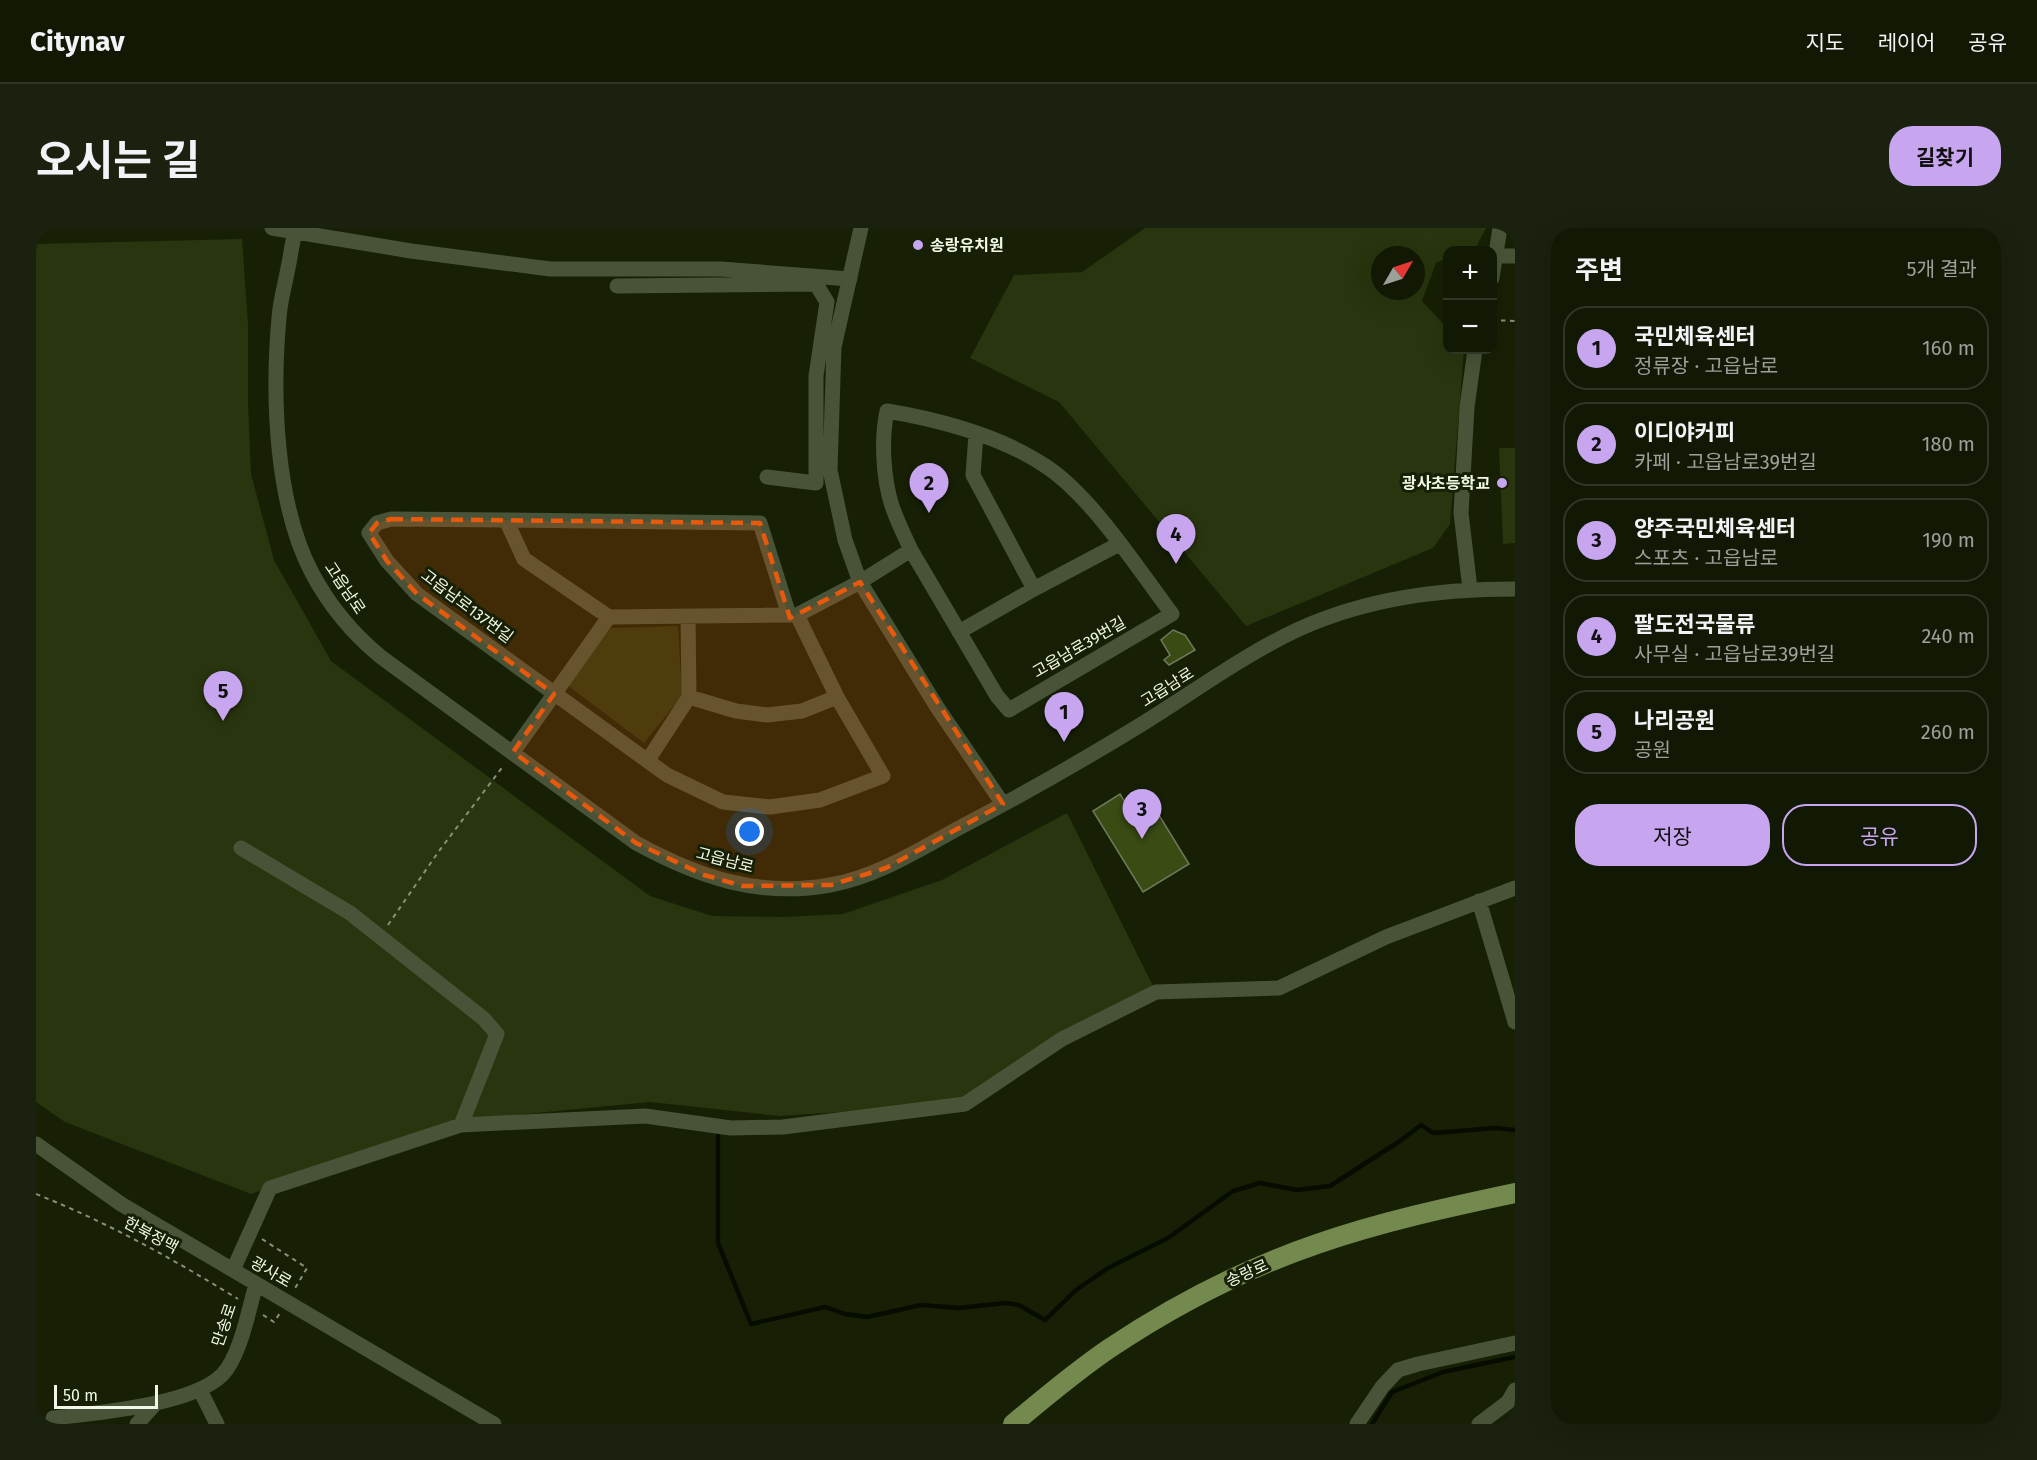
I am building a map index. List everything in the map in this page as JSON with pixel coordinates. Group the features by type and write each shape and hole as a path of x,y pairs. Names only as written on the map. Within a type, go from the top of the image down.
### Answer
{"main road":[{"name":"송랑로","path":"1013,1424 1109,1348 1240,1275 1317,1244 1395,1221 1515,1193"}],"street":[{"path":"272,228 296,230 411,251 549,269 721,270 850,279"},
{"path":"861,228 834,347 830,470 845,540 860,582 937,707 1003,804"},
{"path":"1500,228 1497,256 1515,256"},
{"name":"고읍남로","path":"296,230 279,315 275,380 284,484 293,522 311,572 334,609 364,643 636,843 666,860 704,875 743,886 788,889 831,885 886,868 1126,734 1298,629 1358,606 1389,599 1470,589 1515,589"},
{"path":"617,286 816,284 827,302 816,376 816,483 767,477"},
{"path":"1470,589 1461,513 1467,408 1474,354"},
{"name":"고읍남로39번길","path":"887,411 921,417 976,434 1016,450 1047,467 1084,502 1172,614 1009,710 997,696 910,550 891,505 885,462 884,428 887,411"},
{"path":"976,434 973,475 1034,589"},
{"name":"고읍남로137번길","path":"391,519 506,520 760,523 793,615 883,776 820,800 770,807 723,802 667,775 417,594 387,561 369,533 377,523 391,519"},
{"path":"506,520 524,559 609,617 793,615 860,582 910,550"},
{"path":"959,632 1119,544"},
{"path":"648,760 689,698 688,616"},
{"path":"513,752 609,617"},
{"path":"689,698 701,699 736,711 766,715 802,711 837,697"},
{"path":"241,848 350,914 484,1019 497,1034 461,1125"},
{"path":"233,1270 270,1188 461,1125 645,1116 731,1128 783,1127 965,1104 1062,1039 1156,992 1279,988 1386,937 1515,888"},
{"path":"1479,901 1515,1022"},
{"name":"광사로","path":"36,1144 122,1204 494,1424"},
{"name":"만송로","path":"53,1418 155,1404 200,1389 223,1375 238,1348 256,1284"},
{"path":"1356,1424 1382,1387 1398,1370 1515,1343"},
{"path":"200,1389 217,1424"},
{"path":"1479,1424 1508,1402 1515,1390"},
{"name":"만송로","path":"136,1424 155,1404"}],"path":[{"path":"1497,320 1515,321"},
{"path":"379,937 439,851 513,752"},
{"name":"한북정맥","path":"36,1194 112,1228 177,1262 250,1307"}],"highlighted area":[{"path":"391,519 760,523 790,618 860,582 1003,804 886,868 831,885 743,886 704,875 636,843 513,752 554,694 417,594 387,561 369,533 377,523"}],"green space":[{"path":"1145,228 1486,228 1477,246 1443,246 1443,260 1436,263 1425,293 1425,246 1371,246 1371,300 1422,300 1443,324 1443,354 1464,354 1450,524 1433,548 1246,626 1059,402 970,358 1014,275 1082,272"},
{"path":"242,239 248,324 251,474 274,560 331,661 650,896 712,916 785,917 843,914 942,880 1067,813 1156,992 965,1104 779,1116 650,1102 454,1121 251,1194 65,1122 36,1102 36,244"},
{"path":"1499,448 1515,448 1515,543 1503,544"},
{"path":"678,626 682,696 644,743 567,685 611,628"}],"building":[{"path":"1173,630 1185,635 1195,650 1169,665 1164,660 1170,655 1161,640"},
{"path":"1120,794 1132,814 1151,802 1189,864 1143,892 1093,811"}],"waterway":[{"path":"718,1136 718,1243 751,1324 825,1307 845,1314 867,1317 921,1305 958,1308 1006,1303 1019,1305 1045,1320 1076,1290 1108,1268 1168,1238 1233,1191 1260,1183 1297,1190 1330,1186 1421,1125 1433,1133 1495,1128 1515,1130"},
{"path":"1372,1424 1392,1392 1443,1372 1515,1357"}],"place":[{"name":"송랑유치원","path":"918,245"},
{"name":"광사초등학교","path":"1502,483"},
{"name":"이디야커피","path":"929,513"},
{"name":"팔도전국물류","path":"1176,564"},
{"name":"나리공원","path":"223,721"},
{"name":"국민체육센터","path":"1064,742"},
{"name":"양주국민체육센터","path":"1142,839"}]}
